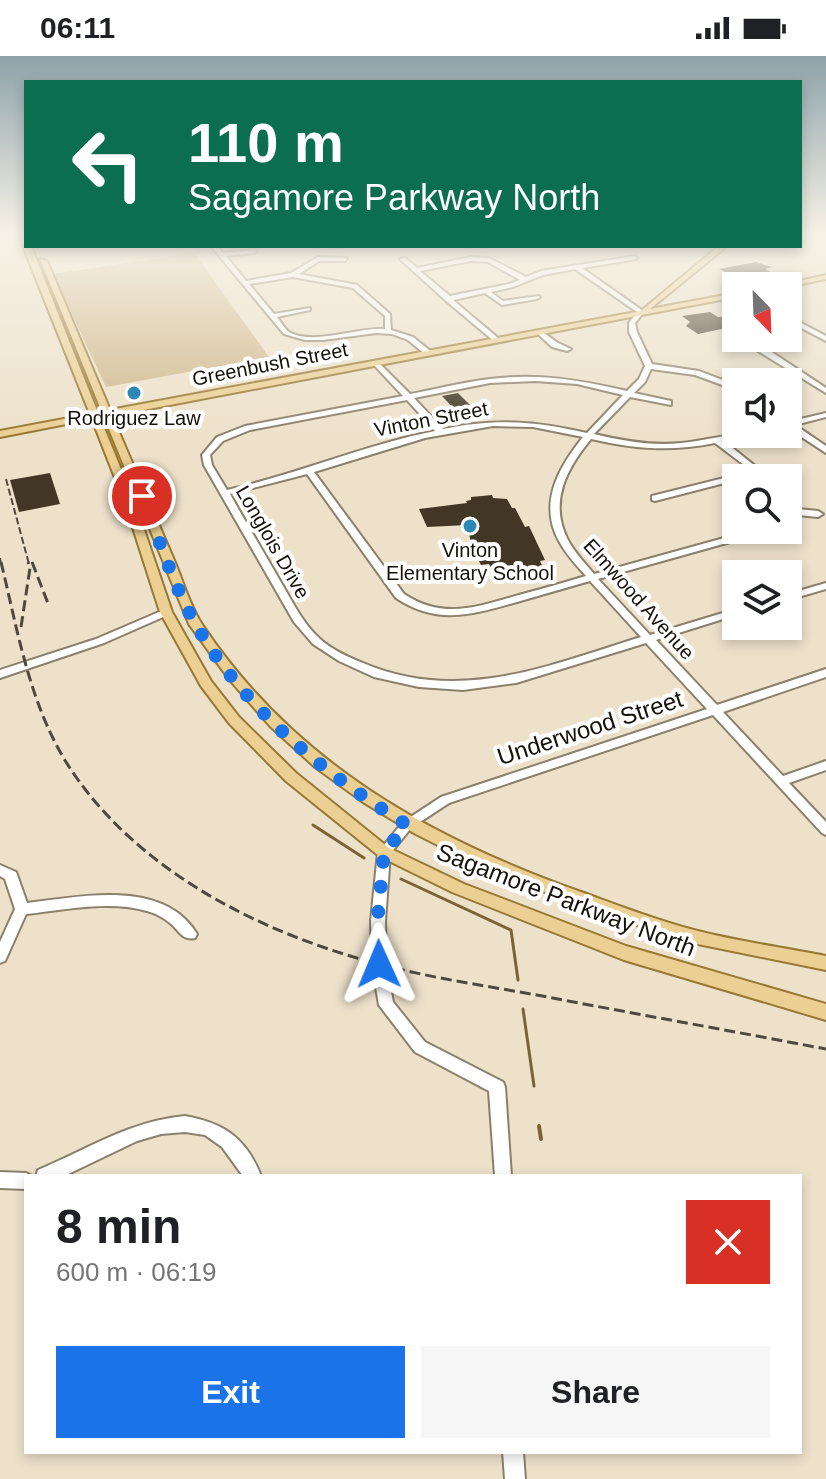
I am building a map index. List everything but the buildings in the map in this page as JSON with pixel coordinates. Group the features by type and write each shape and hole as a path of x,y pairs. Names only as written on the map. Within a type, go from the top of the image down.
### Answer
{"main road":[{"name":"Sagamore Parkway North","path":"49,301 131,506 166,612 206,683 234,720 291,777 384,852 458,888 624,953 826,1012"},
{"name":"Sagamore Parkway North","path":"60,301 195,624 226,671 258,708 300,747 407,825 519,879 704,940 826,963"},
{"path":"641,312 654,301"},
{"name":"Greenbush Street","path":"0,434 700,301"}],"street":[{"path":"259,301 286,333 300,339 371,329 388,330 405,335 429,353"},
{"path":"373,301 388,315 388,330"},
{"path":"450,301 495,340"},
{"path":"626,301 641,312 632,323 633,332 649,366 696,373 722,383"},
{"path":"272,316 308,309"},
{"path":"802,326 826,339"},
{"path":"539,332 555,345 567,349"},
{"path":"767,352 826,391"},
{"path":"377,363 442,433"},
{"name":"Elmwood Avenue","path":"649,366 630,393 565,465 554,488 552,501 561,536 592,578 826,830"},
{"name":"Longlois Drive","path":"668,403 577,382 514,379 467,384 248,428 220,439 206,455 208,465 224,493 308,631 317,642 343,659 378,674 419,683 463,686 516,679 722,616"},
{"path":"802,421 826,415"},
{"name":"Vinton Street","path":"224,493 270,483 358,452 492,424 552,425 644,446 722,439"},
{"path":"802,434 826,450"},
{"path":"717,440 749,464"},
{"path":"308,470 400,596 413,606 449,614 469,612 722,542"},
{"path":"655,498 722,484"},
{"path":"802,512 818,514"},
{"path":"802,593 826,586"},
{"path":"0,674 100,641 166,612"},
{"name":"Underwood Street","path":"384,852 407,825 445,800 826,673"},
{"path":"781,781 826,765"},
{"path":"384,852 378,936 386,1005 420,1047 497,1087 503,1174"},
{"path":"0,870 11,876 22,909 0,957"},
{"path":"22,909 118,900 146,903 178,917 190,934"},
{"path":"50,1174 72,1166 123,1137 156,1126 188,1125 212,1130 229,1141 252,1174"},
{"path":"0,1180 24,1181"},
{"path":"513,1454 515,1479"}],"shaded area":[{"path":"66,301 229,301 269,357 106,387"}],"waterway":[{"path":"313,825 364,858"},
{"path":"401,879 511,930 518,980"},
{"path":"523,1009 534,1086"},
{"path":"539,1126 541,1139"}],"railway":[{"path":"6,479 29,564"},
{"path":"0,558 1,564"},
{"path":"1,562 37,701 76,777 106,814 141,848 180,877 222,902 311,943 403,970 826,1049"},
{"path":"21,627 30,568 28,562"},
{"path":"32,562 49,606"}],"place":[{"name":"Rodriguez Law","path":"134,393"},
{"name":"Vinton Elementary School","path":"470,526"}],"route":[{"path":"142,496 195,624 226,671 258,708 300,747 407,825 384,852 378,915 379,964"}]}
